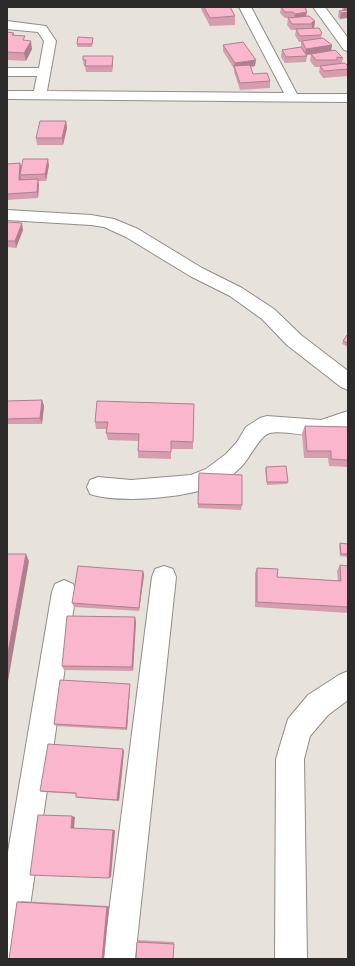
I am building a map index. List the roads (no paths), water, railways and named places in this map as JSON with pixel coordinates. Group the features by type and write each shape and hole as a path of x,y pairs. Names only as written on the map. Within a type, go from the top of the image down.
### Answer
{"street":[{"path":"245,7 293,98"},
{"path":"319,7 348,47"},
{"path":"7,25 37,28 46,33 50,41 40,95"},
{"path":"7,72 44,72"},
{"path":"7,95 348,98"},
{"path":"7,215 91,220 108,223 132,233 196,272 236,292 268,314 294,340 348,382"},
{"path":"98,487 131,490 191,484 214,476 234,460 245,448 253,433 267,424 321,428 348,419"},
{"path":"119,959 164,577"},
{"path":"7,954 64,592"},
{"path":"291,959 290,759 298,729 318,705 348,684"}]}
